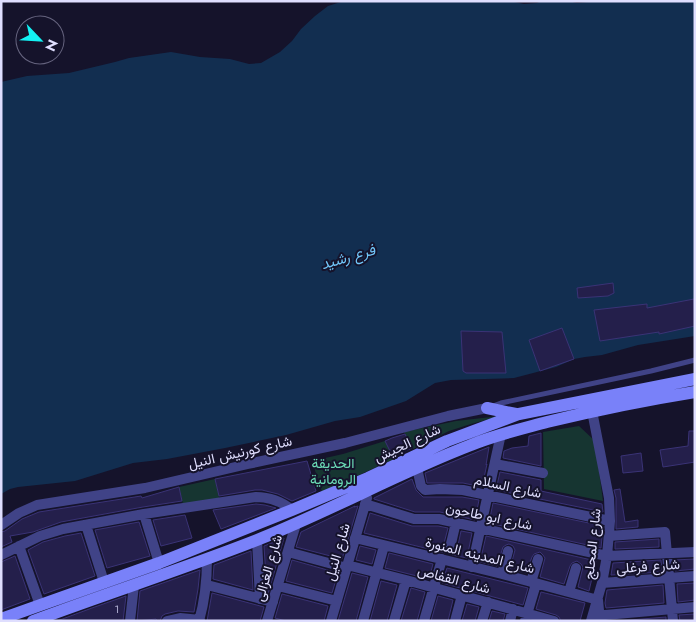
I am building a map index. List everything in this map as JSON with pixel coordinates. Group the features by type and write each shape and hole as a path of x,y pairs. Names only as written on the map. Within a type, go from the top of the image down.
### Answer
{"main road":[{"name":"شارع الجيش","path":"1,619 159,563 368,478 447,441 519,414 695,379"},
{"name":"شارع الجيش","path":"33,621 55,617 134,584 257,540 445,455 502,434 592,411 695,392"},
{"path":"487,408 519,414"}],"street":[{"name":"شارع كورنيش النيل","path":"1,525 19,513 37,505 145,488 345,443 448,416 487,408"},
{"name":"شارع المحلج","path":"592,411 610,498 607,556 596,618"},
{"path":"472,567 502,434"},
{"path":"495,464 543,474"},
{"name":"شارع السلام","path":"417,468 420,486 423,489 452,489 610,520"},
{"name":"شارع النيل","path":"331,621 369,490"},
{"path":"1,555 40,536 63,529 144,514 256,497 264,497 279,502 292,510"},
{"name":"شارع ابو طاحون","path":"365,504 414,518 433,518 456,522 607,556 695,552"},
{"path":"144,514 159,563"},
{"path":"450,548 456,522"},
{"name":"شارع الغزالى","path":"271,620 273,602 296,524"},
{"path":"86,525 104,582"},
{"path":"609,536 664,532 666,534 673,621"},
{"name":"شارع المدينه المنورة","path":"355,538 598,600"},
{"path":"257,540 260,599"},
{"path":"19,546 40,605"},
{"path":"363,621 384,546"},
{"path":"502,574 508,551"},
{"name":"شارع القفاص","path":"288,552 434,587 513,609 526,617 553,621"},
{"path":"526,617 538,558"},
{"path":"167,621 180,618 199,620 204,602 207,559"},
{"path":"424,621 442,559"},
{"path":"569,592 576,568"},
{"name":"شارع فرغلى","path":"602,583 695,576"},
{"path":"394,621 406,580"},
{"path":"130,621 134,584"},
{"path":"206,585 273,602"},
{"path":"278,586 337,601"},
{"path":"455,621 462,595"},
{"path":"482,621 488,602"},
{"path":"596,618 695,607"},
{"path":"510,621 513,609"}],"lane":[{"path":"487,408 501,403 695,360"}],"green space":[{"path":"500,416 449,431 413,449 404,432 456,421"},
{"path":"579,426 595,441 603,501 544,489 543,432"},
{"name":"الحديقة الرومانية","path":"385,441 394,459 322,492 312,461"},
{"path":"215,479 220,501 184,509 179,487"}],"water":[{"name":"فرع رشيد","path":"344,1 510,1 524,4 541,1 577,3 598,1 695,1 695,336 638,345 602,355 574,359 556,367 514,378 451,380 435,383 406,401 360,417 335,421 286,435 225,448 167,459 133,463 75,481 18,487 1,494 1,82 27,76 69,73 129,58 171,52 200,57 230,59 249,64 261,63 280,52 301,29 328,6"}],"building":[{"path":"613,283 614,293 608,296 578,298 577,288"},
{"path":"694,299 695,326 659,334 659,332 600,341 594,310 647,304 647,308"},
{"path":"562,328 574,359 540,371 529,340"},
{"path":"461,331 502,332 506,373 466,373 463,371"},
{"path":"689,431 695,431 695,462 663,467 660,450 688,446"},
{"path":"541,433 541,466 503,458 504,451 528,446 529,436"},
{"path":"405,434 412,448 393,457 385,441"},
{"path":"489,447 482,487 463,483 427,483 425,473"},
{"path":"641,453 643,471 623,473 621,456"},
{"path":"307,461 316,491 292,501 278,494 262,490 219,496 215,479"},
{"path":"500,472 541,480 541,491 602,504 603,512 496,490"},
{"path":"412,479 416,490 423,497 462,497 479,500 475,520 440,512 415,512 374,499"},
{"path":"179,487 182,501 61,522 33,532 10,536 12,542 1,547 1,532 22,519 39,512 141,496 142,498"},
{"path":"620,489 625,522 638,520 638,527 616,529 616,498 614,490"},
{"path":"493,503 603,526 601,548 489,523"},
{"path":"256,504 276,508 221,529 213,510"},
{"path":"358,506 342,559 296,547 301,532"},
{"path":"370,513 412,526 448,528 443,547 445,553 364,533"},
{"path":"185,515 192,538 161,546 153,520"},
{"path":"139,522 150,556 107,568 95,530"},
{"path":"461,531 472,533 467,558 452,555 457,550"},
{"path":"81,533 95,576 44,594 28,550 43,542"},
{"path":"486,536 596,561 589,591 578,587 583,567 577,561 570,566 564,584 540,577 545,558 540,552 532,557 526,573 510,569 515,550 509,544 503,547 497,566 480,562"},
{"path":"284,538 268,594 264,546"},
{"path":"659,539 659,547 615,549 615,542"},
{"path":"360,546 376,550 372,564 356,560"},
{"path":"251,551 253,590 213,579 214,565"},
{"path":"389,553 433,564 429,579 385,568"},
{"path":"15,556 30,599 1,610 1,562"},
{"path":"695,559 695,569 675,571 674,560"},
{"path":"292,560 338,573 332,593 286,581"},
{"path":"661,560 662,572 611,575 613,563"},
{"path":"447,568 528,588 523,605 442,583"},
{"path":"200,570 194,612 178,611 165,614 160,621 156,619 137,621 140,591"},
{"path":"352,573 368,577 356,621 338,621"},
{"path":"381,581 397,585 387,621 370,621"},
{"path":"695,583 695,600 678,602 677,584"},
{"path":"663,585 664,603 606,608 607,590"},
{"path":"411,588 425,592 417,621 401,621"},
{"path":"541,592 585,603 580,621 561,621 556,615 536,609"},
{"path":"212,593 264,607 260,621 207,621"},
{"path":"282,594 328,606 324,621 286,621 275,618"},
{"path":"126,596 123,621 57,621 92,608"},
{"path":"438,596 453,600 448,621 431,621"},
{"path":"467,604 479,607 475,621 462,621"},
{"path":"492,611 505,614 503,621 489,621"},
{"path":"695,614 695,621 680,621 679,615"},
{"path":"666,617 666,621 618,621"}]}
